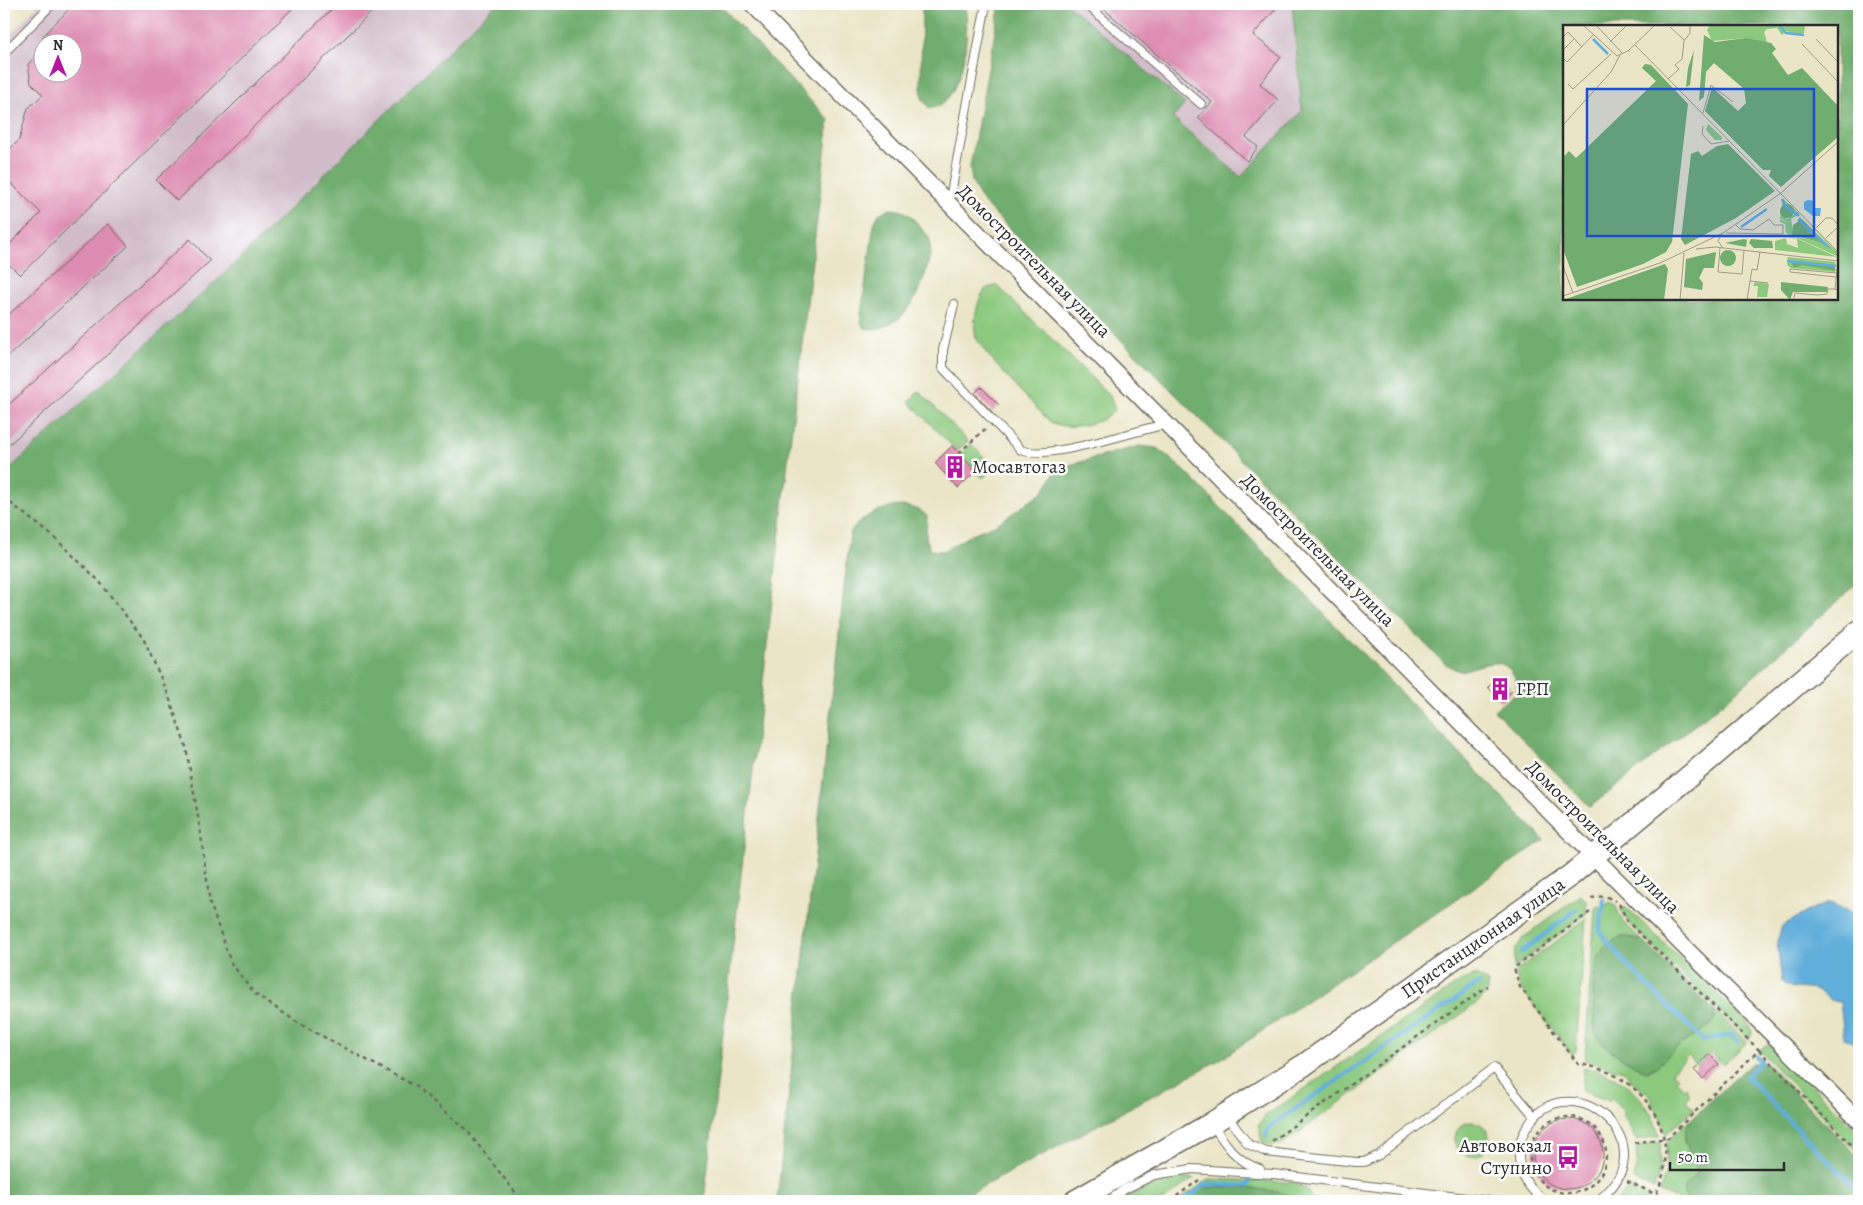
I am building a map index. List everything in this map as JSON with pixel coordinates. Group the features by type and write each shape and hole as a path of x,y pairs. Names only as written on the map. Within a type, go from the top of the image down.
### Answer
{"main road":[{"name":"Пристанционная улица","path":"1075,1201 1219,1119 1304,1065 1594,857 1859,631"},
{"path":"1100,1201 1115,1179"}],"street":[{"name":"Домостроительная улица","path":"752,4 1594,857 1859,1121"}],"lane":[{"path":"4,53 52,4"},
{"path":"949,204 986,4"},
{"path":"1086,4 1201,104"},
{"path":"954,304 942,350 943,368 1017,447 1032,454 1053,452 1166,424"},
{"path":"1219,1119 1257,1149 1277,1153 1364,1162 1379,1155 1494,1068 1535,1117"},
{"path":"1546,1201 1534,1194 1524,1180 1519,1164 1524,1130 1535,1117 1549,1107 1566,1103 1583,1104 1598,1110 1610,1120 1619,1133 1623,1163 1619,1178 1610,1192 1597,1201"},
{"path":"1219,1119 1230,1150 1252,1167 1274,1174"},
{"path":"1108,1201 1139,1182 1173,1171 1212,1169 1274,1174 1490,1201"},
{"path":"1530,1201 1534,1194"}],"path":[{"path":"959,453 993,422"},
{"path":"4,498 54,537 99,581 143,638 168,694 186,747 210,902 231,963 255,994 300,1024 416,1086 465,1128 522,1201"},
{"path":"1591,898 1605,896 1619,904 1628,922 1759,1050 1859,1153"},
{"path":"1590,912 1514,968 1523,992 1578,1064 1604,1069 1617,1074 1636,1088 1651,1107 1663,1139 1664,1161 1652,1201"},
{"path":"1266,1145 1488,986"},
{"path":"1605,1147 1668,1138 1759,1050"},
{"path":"1562,1116 1574,1117 1594,1126 1601,1135 1605,1147 1606,1156 1603,1170 1592,1184 1583,1190 1560,1193 1549,1189 1536,1176 1529,1160 1529,1148 1533,1136 1551,1120 1562,1116"},
{"path":"1603,1170 1670,1201"}],"shaded area":[{"path":"38,4 496,4 225,273 4,474 4,42"},
{"path":"1067,4 1292,4 1302,111 1241,177 1173,117 1184,103"}],"green space":[{"path":"496,4 719,4 829,120 789,452 704,1201 4,1201 4,474 225,273"},
{"path":"922,4 965,4 966,16 965,48 958,80 951,94 942,104 930,109 922,98 921,87"},
{"path":"1000,4 1067,4 1185,104 1173,118 1241,177 1302,111 1292,4 1859,4 1859,582 1733,695 1590,807 1494,710 1516,693 1515,677 1511,671 1506,666 1493,663 1459,671 1444,663 982,201 972,182 970,167"},
{"path":"888,209 904,212 914,219 929,238 930,255 920,288 910,307 897,320 886,326 869,329 864,328 861,322 861,314 874,224 879,214"},
{"path":"997,285 1110,396 1115,410 1102,420 1093,423 1065,426 1049,421 1021,392 976,337 975,319 980,300 985,289"},
{"path":"919,391 968,441 957,451 909,402"},
{"path":"971,444 989,462 989,471 983,478 960,455"},
{"path":"1139,446 1158,448 1188,474 1544,840 1221,1059 956,1201 777,1201 850,533 856,525 875,512 897,506 908,507 918,510 927,516 926,537 930,550 943,551 974,533 997,524 1043,492 1055,472 1066,466"},
{"path":"1581,895 1587,901 1586,914 1514,968 1515,950 1523,938"},
{"path":"1610,902 1615,905 1623,922 1642,940 1628,937 1617,939 1608,944 1603,952 1596,975 1593,1014 1596,1035 1603,1044 1612,1052 1640,1069 1647,1071 1653,1069 1715,1014 1713,1009 1747,1042 1723,1065 1711,1052 1698,1066 1688,1056 1672,1072 1678,1078 1676,1081 1684,1089 1686,1087 1689,1096 1686,1102 1694,1109 1666,1134 1660,1117 1651,1102 1653,1100 1647,1091 1644,1092 1627,1077 1628,1074 1618,1068 1616,1070 1585,1060 1595,908 1598,905 1601,909"},
{"path":"1625,906 1748,1023 1752,1032 1749,1040 1628,922 1621,909"},
{"path":"1586,919 1576,1051 1572,1055 1520,987 1515,972"},
{"path":"1624,937 1642,940 1713,1009 1715,1019 1712,1024 1677,1047 1659,1065 1647,1071 1635,1066 1607,1048 1599,1039 1594,1022 1593,997 1597,961 1607,945"},
{"path":"1476,975 1488,982 1488,991 1481,1000 1284,1143 1272,1146 1262,1142 1258,1126 1265,1116 1463,980"},
{"path":"1768,1045 1773,1046 1859,1133 1859,1153 1759,1050"},
{"path":"1752,1063 1767,1064 1859,1158 1859,1201 1689,1201 1683,1193 1684,1187 1697,1174 1686,1141 1686,1128 1690,1120"},
{"path":"1584,1068 1610,1075 1632,1090 1649,1111 1659,1136 1636,1140 1623,1114 1625,1112 1612,1099 1609,1101 1582,1091"},
{"path":"1690,1120 1684,1140 1693,1157 1697,1174 1688,1183 1686,1198 1689,1201 1681,1201 1660,1192 1666,1171 1667,1141"},
{"path":"1472,1122 1484,1127 1489,1139 1484,1151 1472,1156 1460,1151 1455,1139 1460,1127"},
{"path":"1660,1142 1660,1169 1654,1189 1633,1179 1637,1163 1636,1146"},
{"path":"1168,1178 1194,1178 1162,1201 1118,1201"},
{"path":"1209,1179 1290,1182 1306,1188 1313,1201 1178,1201"},
{"path":"1629,1187 1650,1197 1647,1201 1616,1201"},
{"path":"1206,1188 1269,1190 1292,1196 1299,1201 1178,1201 1190,1192"}],"water":[{"path":"1830,903 1859,916 1859,1046 1844,1038 1840,1002 1831,1000 1815,990 1790,987 1782,982 1777,941 1782,926 1814,908"}],"building":[{"path":"74,4 297,4 20,275 4,259 4,250 41,213 4,176 4,155 19,140 28,108 43,95 31,83 28,64 32,60 32,82 82,82 82,32 47,32"},
{"path":"337,4 380,4 177,201 156,180"},
{"path":"1098,4 1280,4 1253,35 1281,57 1260,84 1278,100 1246,137 1258,147 1247,161 1198,118 1212,102"},
{"path":"108,224 128,246 4,360 4,319"},
{"path":"190,239 210,261 4,449 4,409"},
{"path":"981,387 999,405 992,412 975,393"},
{"name":"Мосавтогаз","path":"952,446 976,471 958,488 935,463"},
{"name":"ГРП","path":"1499,677 1512,691 1501,702 1488,687"},
{"path":"1709,1054 1719,1064 1703,1079 1694,1070"},
{"name":"Автовокзал Ступино","path":"1575,1119 1588,1125 1597,1134 1601,1140 1603,1154 1601,1168 1593,1179 1582,1187 1561,1189 1554,1187 1543,1179 1535,1168 1533,1147 1535,1140 1543,1129 1554,1121"}],"waterway":[{"path":"1604,900 1599,931 1633,971 1703,1040 1731,1035 1738,1042"},
{"path":"1522,952 1576,910"},
{"path":"1266,1136 1269,1127 1479,983"},
{"path":"1756,1056 1761,1061 1746,1076 1859,1192"},
{"path":"1183,1201 1207,1184 1248,1186 1250,1179"}],"place":[{"name":"Мосавтогаз","path":"955,467"},
{"name":"ГРП","path":"1500,689"},
{"name":"Автовокзал Ступино","path":"1568,1157"}]}
